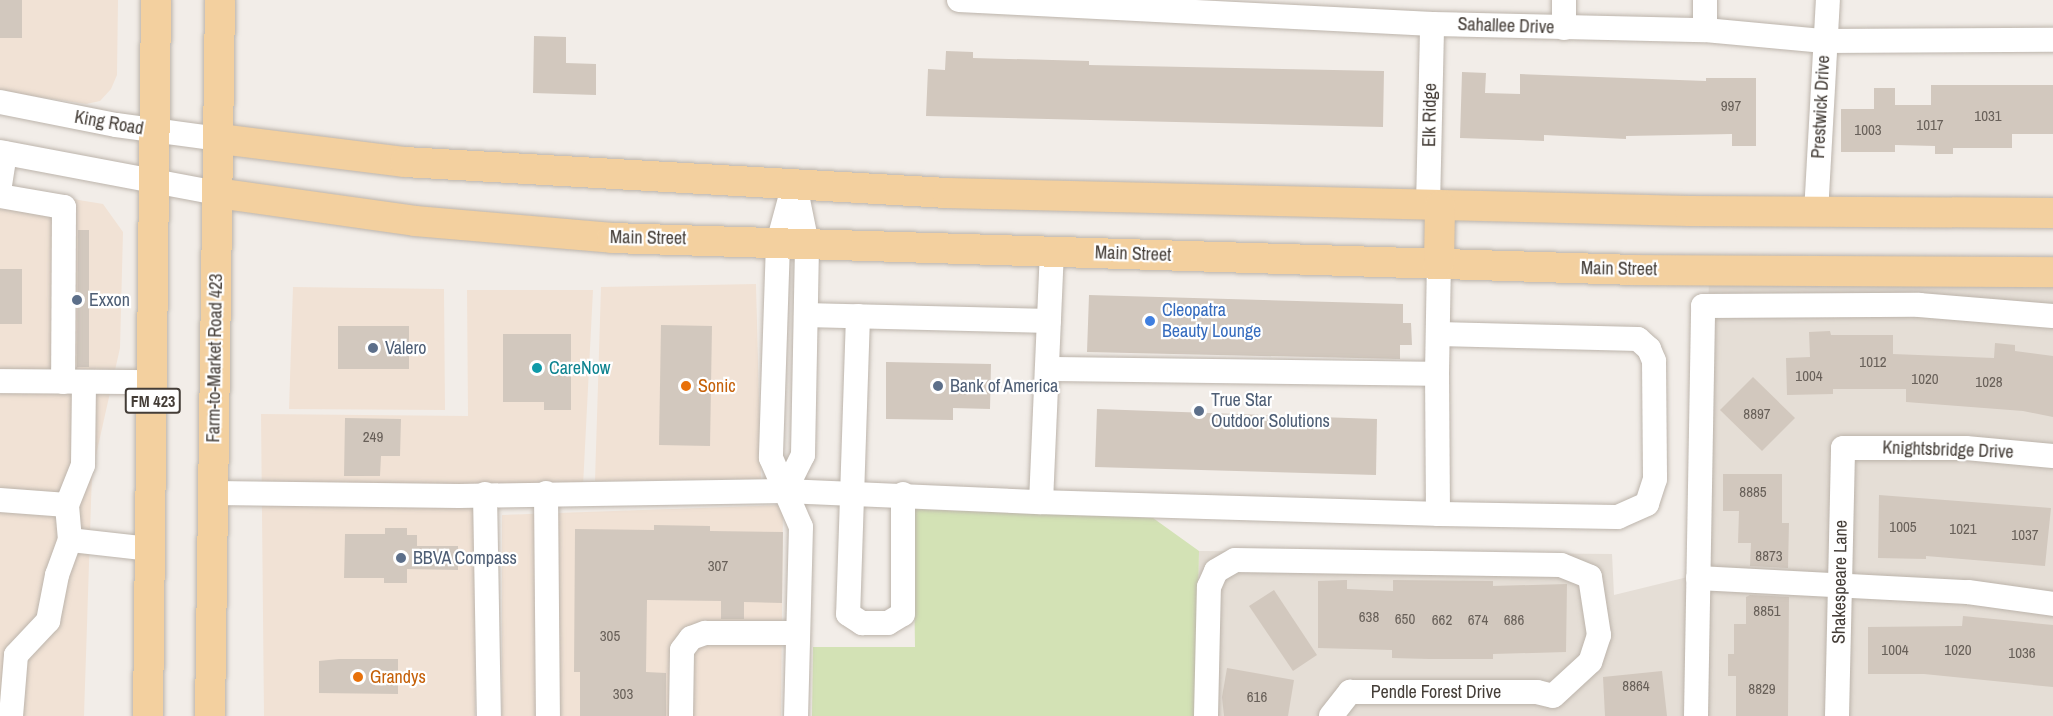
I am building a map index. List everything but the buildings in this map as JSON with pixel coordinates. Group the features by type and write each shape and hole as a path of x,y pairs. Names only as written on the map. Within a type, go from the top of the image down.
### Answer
{"main road":[{"name":"FM 423","path":"148,716 156,180 156,0"},
{"name":"Farm-to-Market Road 423","path":"210,716 217,193 220,139 220,0"},
{"path":"220,139 405,162 947,193 1816,213 2053,213"},
{"name":"Main Street","path":"217,193 522,232 793,244 1655,270 2053,272"},
{"path":"1434,206 1439,264"}],"street":[{"name":"Sahallee Drive","path":"959,0 1432,24 1705,30 1824,41 2053,40"},
{"path":"1564,0 1564,28"},
{"path":"1705,0 1705,30"},
{"name":"Prestwick Drive","path":"1816,213 1828,0"},
{"name":"Elk Ridge","path":"1432,24 1434,206"},
{"name":"King Road","path":"0,102 156,131 220,139"},
{"path":"0,185 2,152 217,193"},
{"path":"795,184 793,244 771,458 801,526 796,716"},
{"path":"0,196 64,207 74,382 83,465 67,505 70,540 57,575 48,621 39,635 11,647 16,655 12,672 11,716"},
{"path":"785,491 803,455 806,315 793,244"},
{"path":"1041,502 1052,252"},
{"path":"1438,514 1439,264"},
{"path":"1696,716 1702,306 1918,305 2053,316"},
{"path":"806,315 1049,321"},
{"path":"858,316 848,614 862,623 888,623 903,614 903,494"},
{"path":"214,493 485,494 785,491 903,494 1041,502 1617,517 1647,504 1655,479 1653,361 1649,349 1638,339 1438,334"},
{"path":"1047,369 1437,374"},
{"path":"0,381 153,382"},
{"name":"Knightsbridge Drive","path":"1843,448 1966,448 2053,456"},
{"name":"Shakespeare Lane","path":"1839,716 1843,448"},
{"path":"546,493 548,716"},
{"path":"485,494 489,716"},
{"path":"0,500 67,505"},
{"path":"70,540 150,549"},
{"path":"1206,716 1209,587 1216,571 1234,560 1561,565 1590,577 1599,635 1590,662 1558,706"},
{"path":"1698,578 1802,582 1840,588 1968,592 2053,604"},
{"path":"681,716 681,650 691,638 705,633 798,633"},
{"name":"Pendle Forest Drive","path":"1331,716 1350,692 1537,692 1558,706"}],"shaded area":[{"path":"0,0 118,0 117,75 111,89 100,101 86,104 0,91"},
{"path":"0,187 103,204 123,232 120,348 92,473 84,716 0,716"},
{"path":"1709,271 2053,274 2053,716 1196,716 1199,551 1612,554 1614,595 1704,573"},
{"path":"756,284 761,479 595,481 601,287"},
{"path":"293,287 444,289 445,410 289,409"},
{"path":"467,290 593,290 583,486 476,485 475,716 264,716 261,414 468,416"},
{"path":"783,505 781,716 502,716 502,515"}],"green space":[{"path":"913,509 1153,518 1199,551 1196,716 812,716 813,647 915,647"}],"place":[{"name":"Exxon","path":"77,300"},
{"name":"Cleopatra Beauty Lounge","path":"1150,321"},
{"name":"Valero","path":"373,348"},
{"name":"CareNow","path":"537,368"},
{"name":"Sonic","path":"686,386"},
{"name":"Bank of America","path":"938,386"},
{"name":"True Star Outdoor Solutions","path":"1199,411"},
{"name":"BBVA Compass","path":"401,558"},
{"name":"Grandys","path":"358,677"}]}
